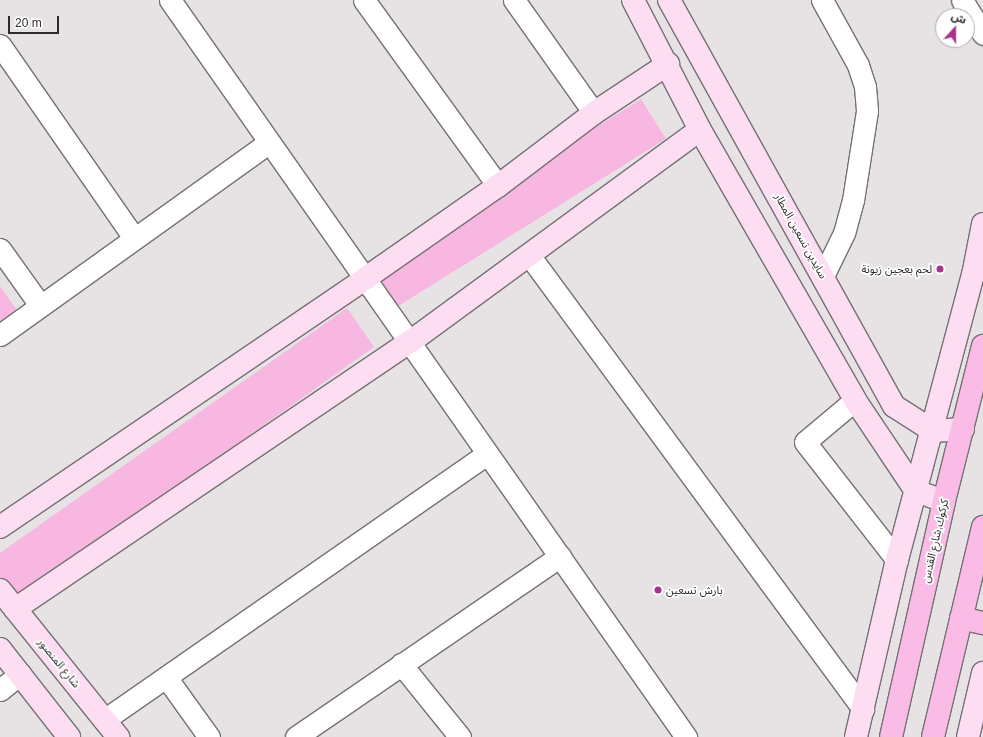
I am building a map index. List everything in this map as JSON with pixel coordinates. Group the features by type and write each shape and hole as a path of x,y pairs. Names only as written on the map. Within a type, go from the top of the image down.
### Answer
{"main road":[{"name":"كركوك,شارع القدس","path":"891,737 944,501 983,346"},
{"path":"933,737 960,618 983,527"},
{"path":"960,618 983,623"}],"street":[{"path":"170,0 268,143 366,278 487,454 686,737"},
{"path":"364,0 498,186"},
{"path":"514,0 594,113"},
{"path":"633,0 668,64 700,130 855,400 916,491 944,501"},
{"name":"سايدين تسعين المطار","path":"669,0 894,406 932,430"},
{"path":"822,0 858,65 865,87 867,111 853,200 844,233 823,276"},
{"path":"962,0 983,34"},
{"path":"0,45 134,238"},
{"path":"0,527 366,278 498,186 594,113 668,64"},
{"path":"15,609 410,342 700,130"},
{"path":"0,336 40,305 268,143"},
{"path":"761,237 791,219"},
{"path":"856,737 897,560 972,276 983,224"},
{"path":"0,249 40,305"},
{"path":"529,255 863,709"},
{"path":"855,400 805,442 897,560"},
{"path":"932,430 963,429"},
{"path":"104,720 487,454"},
{"path":"299,736 401,664 560,556"},
{"name":"شارع المنصور","path":"0,590 118,737"},
{"path":"0,649 69,737"},
{"path":"401,664 460,737"},
{"path":"968,737 983,672"},
{"path":"0,690 20,674"},
{"path":"166,678 209,737"}],"shaded area":[{"path":"641,99 666,139 396,307 371,268"},
{"path":"0,286 19,313 0,327"},
{"path":"347,308 374,347 5,608 0,601 0,553"}],"place":[{"name":"لحم بعجين زيونة","path":"940,269"},
{"name":"بارش تسعين","path":"658,590"}]}
